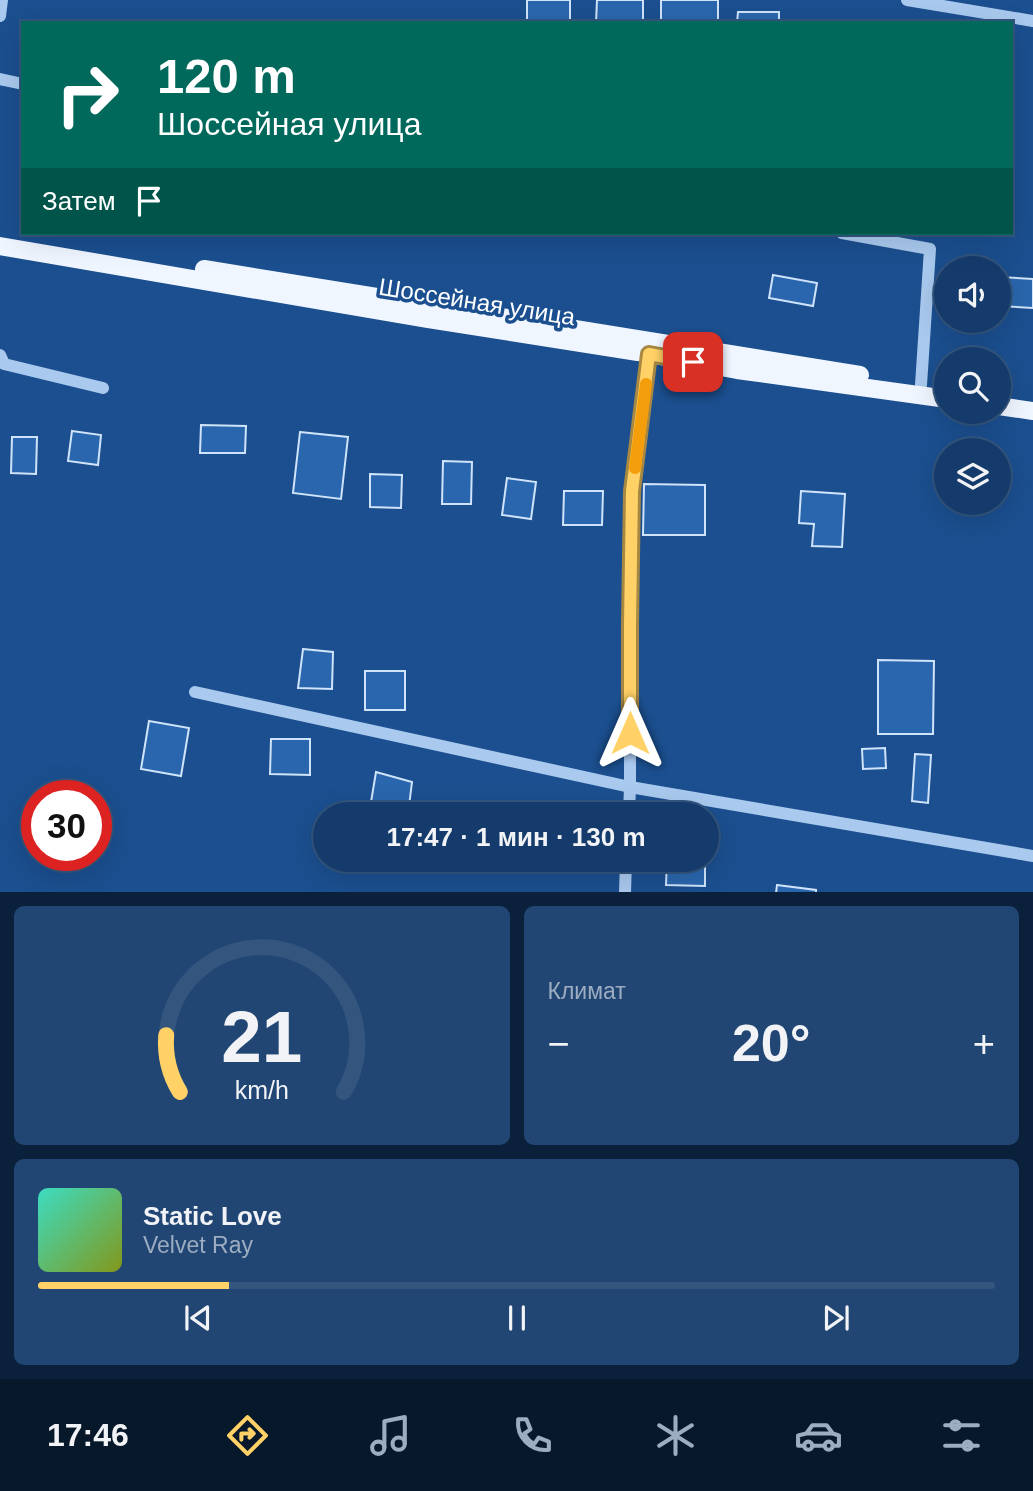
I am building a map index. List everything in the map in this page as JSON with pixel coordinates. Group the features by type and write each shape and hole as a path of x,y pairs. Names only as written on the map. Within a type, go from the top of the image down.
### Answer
{"main road":[{"name":"Шоссейная улица","path":"0,235 934,386"},
{"name":"Шоссейная улица","path":"0,246 737,370 934,397"},
{"path":"1011,395 1033,398"},
{"path":"1011,408 1033,411"}],"street":[{"path":"0,16 2,0"},
{"path":"907,0 1033,22"},
{"path":"0,79 21,83"},
{"path":"853,235 930,249 921,385"},
{"path":"629,802 632,491 649,354"},
{"path":"0,355 4,364 103,388"},
{"path":"195,692 630,787 1033,856"},
{"path":"625,892 626,872"}],"building":[{"path":"527,0 570,0 570,21 527,21"},
{"path":"597,0 643,0 643,21 596,21"},
{"path":"661,0 718,0 718,21 661,21"},
{"path":"738,12 779,12 779,21 737,21"},
{"path":"773,275 817,283 813,306 769,298"},
{"path":"1011,278 1033,279 1033,308 1011,307"},
{"path":"201,425 246,426 245,453 200,453"},
{"path":"72,431 101,435 98,465 68,461"},
{"path":"300,432 348,437 341,499 293,493"},
{"path":"12,437 37,437 36,474 11,473"},
{"path":"443,461 472,462 471,504 442,504"},
{"path":"370,474 402,475 401,508 370,507"},
{"path":"507,478 536,482 531,519 502,515"},
{"path":"644,484 705,485 705,535 643,535"},
{"path":"564,491 603,491 602,525 563,525"},
{"path":"801,491 845,494 842,547 812,546 814,524 799,523"},
{"path":"303,649 333,652 332,689 298,688"},
{"path":"878,660 934,661 933,734 878,734"},
{"path":"365,671 405,671 405,710 365,710"},
{"path":"149,721 189,728 181,776 141,769"},
{"path":"271,739 310,739 310,775 270,774"},
{"path":"885,748 886,768 863,769 862,749"},
{"path":"915,754 931,755 928,803 912,801"},
{"path":"376,772 412,782 410,802 371,802"},
{"path":"666,872 705,872 705,886 666,885"},
{"path":"777,885 816,890 816,892 776,892"}],"slow traffic":[{"path":"635,468 646,384"}],"route":[{"path":"630,733 632,491 649,354 693,362"}]}
